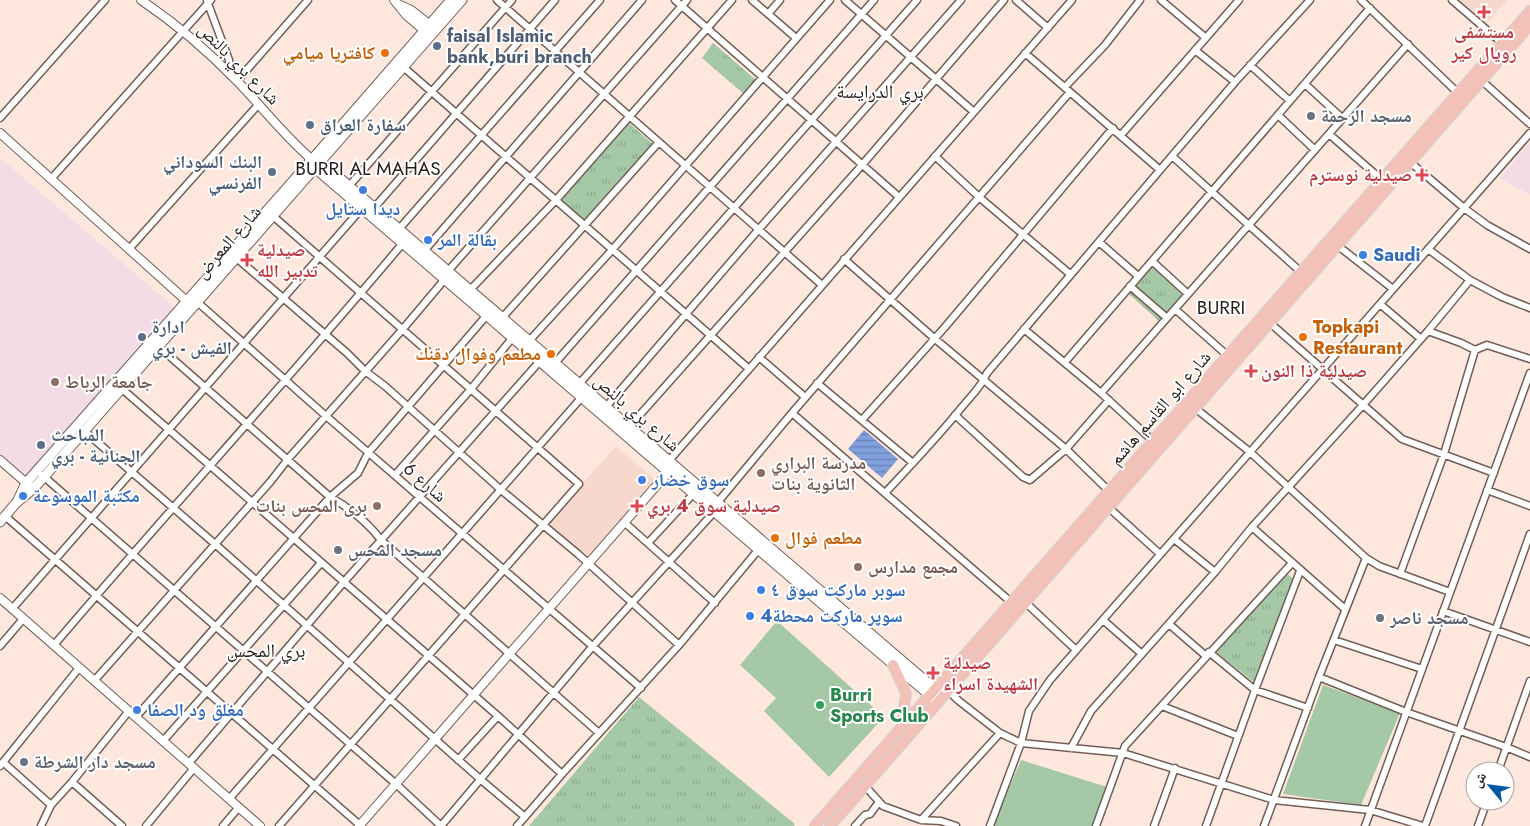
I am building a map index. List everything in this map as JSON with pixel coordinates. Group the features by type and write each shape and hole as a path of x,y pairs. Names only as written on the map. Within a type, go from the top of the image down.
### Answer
{"main road":[{"name":"شارع المعرض","path":"3,519 29,486 400,65 430,30 451,0"},
{"name":"شارع المعرض","path":"430,30 462,0"},
{"name":"شارع ابو القاسم هاشم","path":"830,826 865,786 1011,602 1530,11"},
{"name":"شارع ابو القاسم هاشم","path":"815,826 902,728 939,693 1025,602 1530,25"},
{"name":"شارع المعرض","path":"233,255 273,216 314,161"},
{"name":"شارع بري بالنص","path":"314,161 349,186 424,251 487,315 582,397 669,466 939,693"},
{"name":"شارع بري بالنص","path":"314,161 362,208 403,243 446,275 470,290 629,427 694,493 716,507 759,549 893,665 939,693"},
{"name":"شارع المعرض","path":"80,428 121,388 158,346 192,302"},
{"path":"893,665 906,693 902,728"}],"street":[{"path":"0,118 105,0"},
{"name":"شارع بري بالنص","path":"141,0 182,32 234,79 314,161"},
{"path":"208,1 234,79 308,0"},
{"path":"497,0 822,285"},
{"path":"349,186 512,0"},
{"path":"374,208 555,0"},
{"path":"398,229 600,0"},
{"path":"424,251 642,0"},
{"path":"675,0 899,197"},
{"path":"94,681 402,330 446,275 687,0"},
{"path":"470,290 556,200 732,0"},
{"path":"752,0 796,38"},
{"path":"768,14 780,0"},
{"path":"529,341 612,250 830,0"},
{"path":"845,0 974,112"},
{"path":"555,363 874,0"},
{"path":"579,384 917,0"},
{"path":"606,407 759,229 961,0"},
{"path":"629,427 862,165 1004,0"},
{"path":"1016,0 1048,28"},
{"path":"3,519 97,595 360,826 624,522 748,368 1072,0"},
{"path":"40,474 396,784 441,826 592,647 716,507 792,413 979,196 1105,45 1140,0"},
{"path":"1161,0 1206,38"},
{"path":"1121,135 1239,0"},
{"path":"884,493 955,415 984,380 987,372 1235,82 1310,0"},
{"path":"1361,0 1458,93"},
{"path":"1452,0 1502,43"},
{"path":"51,179 208,1"},
{"path":"396,2 411,10 430,30"},
{"path":"1065,362 1370,8"},
{"path":"1101,393 1408,44"},
{"path":"1195,50 1235,82"},
{"path":"1025,54 1160,170"},
{"path":"400,65 748,368"},
{"path":"1250,65 1290,101"},
{"path":"1482,80 1530,124"},
{"path":"1305,84 1342,118"},
{"path":"129,249 258,104"},
{"path":"1278,115 1315,150"},
{"path":"862,420 1113,128"},
{"path":"0,133 129,249 192,302"},
{"path":"990,826 1021,743 1026,718 1032,704 1050,680 1530,133"},
{"path":"1329,134 1382,180"},
{"path":"502,318 659,142"},
{"path":"935,156 1070,274"},
{"path":"1172,156 1301,272"},
{"path":"1410,162 1487,225 1530,249"},
{"path":"12,609 362,208"},
{"path":"273,216 579,484 279,826"},
{"path":"1099,242 1138,276"},
{"path":"54,645 403,243"},
{"path":"1337,245 1393,289"},
{"path":"1428,249 1470,280 1530,308"},
{"path":"233,255 347,353 365,372 385,386 500,489 588,563 679,645"},
{"path":"844,259 1066,449 1110,491"},
{"path":"1152,261 1188,294"},
{"path":"1071,748 1090,711 1363,405 1470,280"},
{"path":"1130,286 1167,318"},
{"name":"شارع 6","path":"192,302 286,380 640,688"},
{"path":"1380,304 1421,339"},
{"path":"1175,309 1228,356"},
{"path":"136,717 330,497 358,473 368,453 487,315"},
{"path":"1270,323 1402,439 1494,473"},
{"path":"1024,329 1065,362 1153,440"},
{"path":"1428,331 1475,350 1487,345 1530,359"},
{"path":"395,475 471,389 513,337"},
{"path":"158,346 330,497 342,504 365,524 599,733"},
{"path":"1400,574 1444,454 1475,350"},
{"path":"759,356 806,397"},
{"path":"146,826 231,713 343,583 540,361"},
{"path":"1365,826 1530,374"},
{"path":"818,383 913,463"},
{"path":"121,388 562,774"},
{"path":"229,799 582,397"},
{"path":"955,415 1023,477 1030,480 1066,449 1109,400"},
{"path":"1196,408 1250,452 1366,558 1379,566 1450,592"},
{"path":"792,413 1011,602"},
{"path":"80,428 525,817"},
{"path":"0,460 29,486"},
{"path":"1487,490 1530,506"},
{"path":"648,542 694,493"},
{"path":"1108,507 1160,554"},
{"path":"624,522 715,603"},
{"path":"1252,528 1345,609"},
{"path":"939,693 1000,733 1021,743 1122,753 1274,800 1370,810 1424,826 1530,534"},
{"path":"1174,539 1215,572"},
{"path":"517,826 679,645 759,549"},
{"path":"1264,826 1319,677 1366,558"},
{"path":"163,741 321,563"},
{"path":"1096,826 1124,746 1292,563"},
{"path":"1206,826 1300,571"},
{"path":"0,598 260,826"},
{"path":"1025,602 1076,650"},
{"path":"1443,611 1530,642"},
{"path":"0,646 23,619"},
{"path":"1103,620 1142,654"},
{"path":"1169,624 1255,690 1308,708"},
{"path":"1334,640 1422,669"},
{"path":"51,805 1,764 79,668"},
{"path":"1319,677 1406,712 1530,757"},
{"path":"1501,761 1530,681"},
{"path":"1162,706 1238,736"},
{"path":"45,824 44,816 51,805 129,711"},
{"path":"458,760 498,716"},
{"path":"921,820 1000,733"},
{"path":"1154,826 1174,768"},
{"path":"72,782 122,826"},
{"path":"865,786 883,806 921,820 956,826"},
{"path":"855,826 865,815 870,814 878,802"},
{"path":"223,826 238,807"},
{"path":"1478,826 1483,811"}],"shaded area":[{"name":"مستشفى رويال كير","path":"1457,0 1507,0 1486,25"},
{"path":"1530,143 1530,195 1500,178"},
{"name":"جامعة الرباط","path":"0,158 175,308 26,478 0,456"},
{"path":"616,446 655,480 588,559 547,523"}],"green space":[{"path":"713,43 756,80 744,94 702,58"},
{"path":"629,123 654,145 585,223 560,200"},
{"path":"1153,264 1188,295 1161,323 1128,293"},
{"path":"1286,573 1295,580 1255,683 1215,651"},
{"name":"Burri Sports Club","path":"777,621 884,717 829,777 764,711 776,698 740,665"},
{"path":"1323,685 1400,713 1361,805 1283,794"},
{"path":"639,697 795,824 794,826 529,826"},
{"path":"1021,760 1107,787 1092,826 993,826"}],"water":[{"path":"864,430 898,459 882,478 848,449"}],"place":[{"name":"مستشفى رويال كير","path":"1484,12"},
{"name":"faisal Islamic bank,buri branch","path":"437,46"},
{"name":"كافتريا ميامي","path":"385,53"},
{"name":"مسجد الرحمة","path":"1311,116"},
{"name":"سفارة العراق","path":"310,125"},
{"name":"البنك السوداني الفرنسي","path":"272,172"},
{"name":"صيدلية نوسترم","path":"1422,175"},
{"name":"ديدا ستايل","path":"363,190"},
{"name":"بقالة المر","path":"428,240"},
{"name":"Saudi","path":"1363,255"},
{"name":"صيدلية تدبير الله","path":"247,260"},
{"name":"ادارة الفيش - بري","path":"142,337"},
{"name":"Topkapi Restaurant","path":"1303,337"},
{"name":"مطعم وفوال دقنك","path":"551,354"},
{"name":"صيدلية ذا النون","path":"1251,371"},
{"name":"جامعة الرباط","path":"55,382"},
{"name":"المباحث الجنائية - بري","path":"41,445"},
{"name":"مدرسة البراري الثانوية بنات","path":"761,473"},
{"name":"سوق خضار","path":"642,480"},
{"name":"مكتبة الموسوعة","path":"23,496"},
{"name":"برى المحس بنات","path":"377,506"},
{"name":"صيدلية سوق 4 بري","path":"637,506"},
{"name":"مطعم فوال","path":"775,538"},
{"name":"مسجد المحس","path":"338,550"},
{"name":"مجمع مدارس","path":"858,567"},
{"name":"سوبر ماركت سوق ٤","path":"761,590"},
{"name":"سوپر مارکت محطة4","path":"750,616"},
{"name":"مسجد ناصر","path":"1380,618"},
{"name":"صيدلية الشهيدة اسراء","path":"933,673"},
{"name":"Burri Sports Club","path":"820,705"},
{"name":"مغلق ود الصفا","path":"137,710"},
{"name":"مسجد دار الشرطة","path":"24,762"}],"district":[{"name":"بري الدرايسة","path":"880,91"},
{"name":"BURRI AL MAHAS","path":"368,168"},
{"name":"BURRI","path":"1221,307"},
{"name":"بري المحس","path":"266,650"}]}
